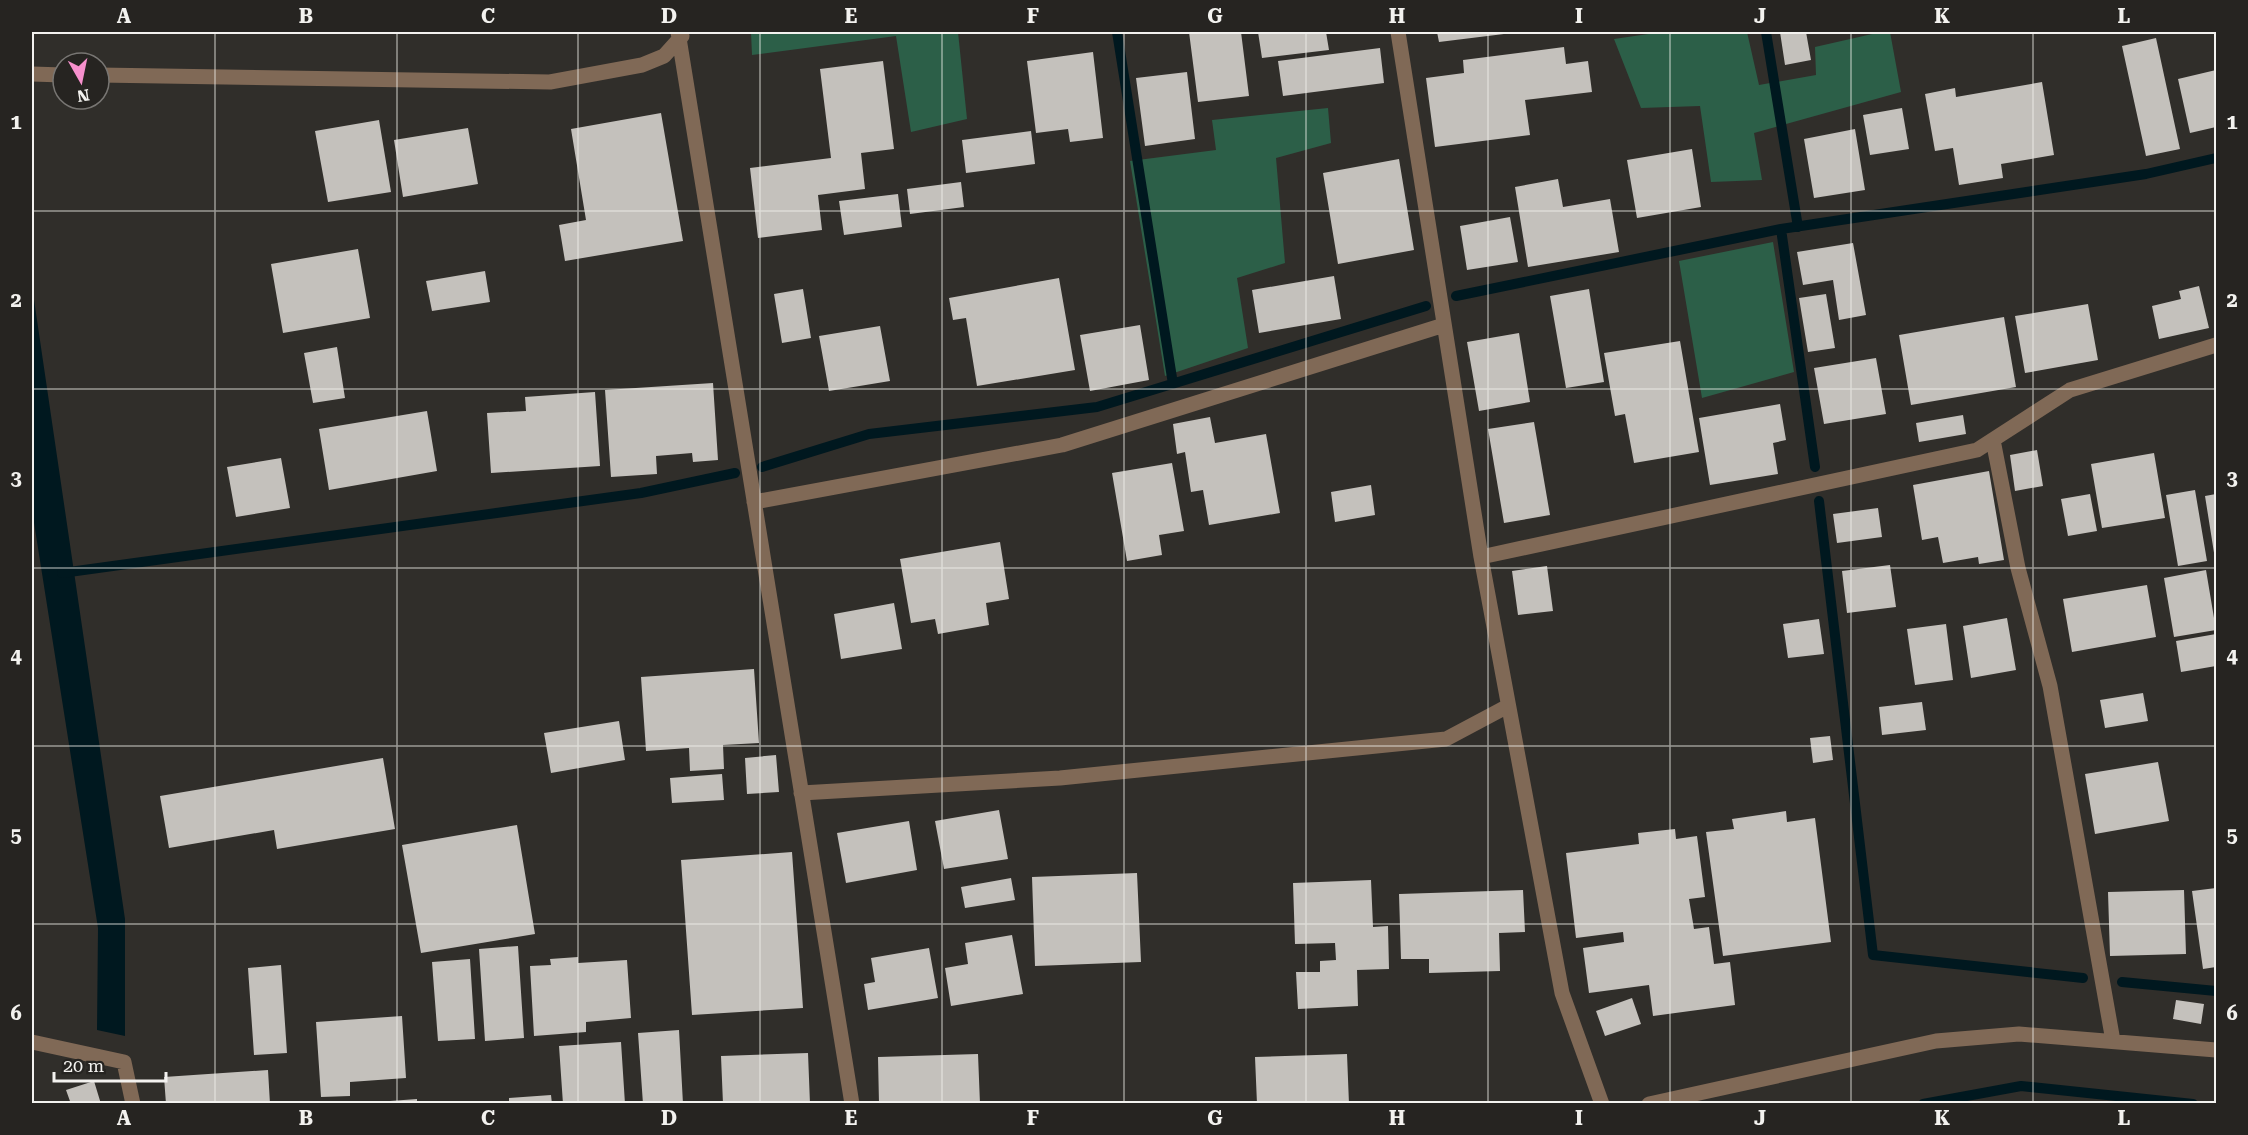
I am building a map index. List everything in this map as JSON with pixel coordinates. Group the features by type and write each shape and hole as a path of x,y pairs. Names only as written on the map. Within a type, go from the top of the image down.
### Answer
{"street":[{"path":"1398,32 1481,557 1562,993 1602,1104"},
{"path":"111,75 550,81 642,65 664,56 681,34"},
{"path":"681,34 852,1104"},
{"path":"32,74 51,75"},
{"path":"754,502 1062,445 1444,325"},
{"path":"1481,557 1977,450 2070,390 2217,345"},
{"path":"1993,440 2018,568 2050,686 2113,1041"},
{"path":"801,793 1060,778 1446,739 1508,706"},
{"path":"1649,1104 1688,1100 1936,1041 2019,1034 2217,1050"},
{"path":"32,1042 124,1062 133,1104"}],"green space":[{"path":"751,32 958,32 967,119 911,132 896,36 752,55"},
{"path":"1662,32 1747,32 1759,85 1816,75 1815,47 1890,32 1901,92 1754,133 1762,180 1711,182 1700,106 1641,108 1614,39"},
{"path":"1328,108 1331,143 1276,158 1285,263 1237,278 1248,348 1165,376 1130,161 1216,150 1212,120"},
{"path":"1773,242 1794,372 1702,398 1679,261"}],"water":[{"path":"32,286 125,919 125,1036 97,1030 98,928 32,510"}],"building":[{"path":"1189,32 1241,32 1249,96 1198,102"},
{"path":"1258,32 1326,32 1329,50 1262,58"},
{"path":"1437,32 1512,32 1512,33 1439,42"},
{"path":"1780,32 1806,32 1811,60 1785,65"},
{"path":"2156,38 2180,149 2146,156 2122,46"},
{"path":"1564,47 1566,64 1588,61 1592,92 1525,100 1530,135 1435,147 1426,78 1464,73 1463,60"},
{"path":"1380,48 1384,83 1283,96 1278,61"},
{"path":"1093,52 1103,138 1070,142 1068,129 1036,133 1027,61"},
{"path":"883,61 894,149 861,153 865,189 818,195 822,230 758,238 750,168 831,158 820,69"},
{"path":"2216,70 2216,127 2190,133 2178,79"},
{"path":"1187,72 1195,139 1145,146 1136,78"},
{"path":"2042,82 2054,155 2001,164 2003,178 1959,185 1953,148 1935,151 1925,94 1955,88 1956,97"},
{"path":"1902,108 1909,149 1870,155 1863,115"},
{"path":"661,113 683,241 565,261 559,225 586,220 571,129"},
{"path":"379,120 391,192 328,202 315,131"},
{"path":"468,128 478,184 403,197 394,140"},
{"path":"1855,129 1865,190 1814,198 1804,139"},
{"path":"1031,131 1035,164 966,173 962,140"},
{"path":"1692,149 1701,207 1637,218 1627,160"},
{"path":"1399,159 1414,250 1338,264 1323,173"},
{"path":"1558,179 1563,207 1610,199 1619,252 1528,267 1515,187"},
{"path":"961,182 964,207 910,214 907,189"},
{"path":"898,194 902,227 844,235 839,201"},
{"path":"1510,217 1518,262 1467,270 1460,226"},
{"path":"1853,243 1866,315 1839,320 1833,280 1803,285 1797,252"},
{"path":"358,249 370,318 283,333 271,264"},
{"path":"485,271 490,302 432,311 426,281"},
{"path":"1334,276 1341,319 1259,333 1252,290"},
{"path":"1059,278 1075,370 977,386 966,318 953,320 949,298"},
{"path":"2199,286 2209,328 2159,339 2152,306 2181,299 2179,291"},
{"path":"803,289 811,338 782,343 774,294"},
{"path":"1589,289 1604,382 1566,388 1550,296"},
{"path":"1826,294 1835,348 1808,352 1799,298"},
{"path":"2088,304 2098,360 2025,373 2015,316"},
{"path":"2004,317 2016,387 1911,405 1899,335"},
{"path":"1140,325 1149,380 1090,391 1080,335"},
{"path":"880,326 890,381 829,391 819,336"},
{"path":"1519,333 1530,402 1479,411 1467,342"},
{"path":"1680,341 1699,452 1634,463 1625,414 1615,416 1604,353"},
{"path":"337,347 345,398 313,403 304,353"},
{"path":"1876,358 1886,414 1824,424 1814,368"},
{"path":"713,383 718,460 693,462 692,453 656,456 657,474 611,477 605,390"},
{"path":"595,392 600,466 491,473 487,413 526,411 525,397"},
{"path":"1780,404 1786,440 1773,443 1778,474 1710,485 1699,418"},
{"path":"427,411 437,471 329,490 319,429"},
{"path":"1963,415 1966,434 1919,442 1916,423"},
{"path":"1210,417 1215,443 1266,434 1280,513 1209,525 1203,490 1191,492 1185,452 1177,454 1173,424"},
{"path":"1534,422 1550,515 1504,523 1488,429"},
{"path":"2037,450 2043,486 2015,491 2010,455"},
{"path":"2154,453 2165,518 2102,528 2091,464"},
{"path":"281,458 290,508 236,517 227,467"},
{"path":"1172,463 1184,531 1159,535 1162,555 1127,561 1112,473"},
{"path":"1989,471 2004,560 1979,564 1978,557 1943,563 1938,537 1922,540 1913,485"},
{"path":"1371,485 1375,515 1335,522 1331,492"},
{"path":"2195,490 2207,561 2178,566 2166,495"},
{"path":"2090,494 2097,531 2068,536 2061,499"},
{"path":"2216,494 2216,559 2215,559 2205,496"},
{"path":"1878,508 1882,537 1837,543 1833,514"},
{"path":"1000,542 1009,599 986,603 989,625 938,634 935,619 911,623 900,559"},
{"path":"1890,565 1896,607 1847,613 1842,571"},
{"path":"1547,566 1553,611 1518,615 1512,571"},
{"path":"2206,570 2216,630 2174,637 2164,578"},
{"path":"2147,585 2156,637 2072,652 2063,599"},
{"path":"894,603 902,649 841,659 834,614"},
{"path":"2007,618 2016,670 1971,678 1963,626"},
{"path":"1819,619 1824,654 1788,658 1783,624"},
{"path":"1946,624 1953,680 1915,685 1907,629"},
{"path":"2216,634 2216,666 2181,672 2176,641"},
{"path":"754,669 759,743 723,745 724,769 690,771 689,748 646,751 641,677"},
{"path":"2143,693 2148,721 2105,728 2100,700"},
{"path":"1922,702 1926,730 1882,735 1879,707"},
{"path":"619,721 625,760 551,773 544,733"},
{"path":"1830,736 1833,760 1813,763 1810,738"},
{"path":"776,755 779,792 747,794 745,758"},
{"path":"383,758 395,829 277,849 274,830 169,848 160,796"},
{"path":"2158,762 2169,821 2095,834 2085,774"},
{"path":"722,774 724,800 672,803 670,778"},
{"path":"999,810 1008,859 944,869 935,821"},
{"path":"1786,811 1787,822 1815,818 1831,942 1723,956 1706,832 1734,829 1732,819"},
{"path":"909,821 917,870 846,883 837,833"},
{"path":"517,825 535,934 421,953 402,845"},
{"path":"1675,829 1676,839 1697,836 1705,897 1689,899 1694,929 1709,927 1714,964 1730,962 1735,1005 1653,1016 1649,985 1589,993 1583,948 1624,942 1623,932 1576,938 1566,853 1639,844 1638,833"},
{"path":"792,852 803,1008 692,1015 681,860"},
{"path":"1137,873 1141,962 1035,966 1032,877"},
{"path":"1011,878 1015,900 965,908 961,887"},
{"path":"1371,880 1373,927 1388,926 1389,969 1357,970 1358,1006 1298,1009 1296,972 1320,972 1320,961 1336,960 1335,943 1295,944 1293,883"},
{"path":"2216,888 2216,967 2203,969 2192,891"},
{"path":"1523,890 1525,932 1499,933 1500,971 1429,973 1429,959 1401,959 1399,894"},
{"path":"2184,890 2186,954 2110,956 2108,892"},
{"path":"1012,935 1023,994 951,1006 945,968 968,964 965,943"},
{"path":"518,946 524,1038 485,1041 479,949"},
{"path":"929,948 938,998 868,1010 864,984 875,982 871,958"},
{"path":"578,957 578,963 627,960 631,1018 586,1022 586,1032 534,1036 530,966 551,965 550,959"},
{"path":"470,959 475,1039 438,1041 432,962"},
{"path":"281,965 287,1053 254,1055 248,968"},
{"path":"1632,998 1641,1024 1605,1036 1596,1011"},
{"path":"2176,1000 2204,1004 2201,1024 2173,1019"},
{"path":"402,1016 406,1078 350,1082 350,1096 321,1097 316,1022"},
{"path":"679,1030 683,1104 643,1104 638,1033"},
{"path":"621,1042 625,1104 563,1104 559,1046"},
{"path":"808,1053 810,1104 723,1104 721,1056"},
{"path":"978,1054 980,1104 879,1104 878,1057"},
{"path":"1347,1054 1349,1104 1257,1104 1255,1057"},
{"path":"268,1070 270,1104 166,1104 164,1077"},
{"path":"94,1081 101,1104 71,1104 66,1090"},
{"path":"551,1095 552,1104 509,1104 509,1098"},
{"path":"417,1099 417,1104 390,1104 390,1101"}],"waterway":[{"path":"1117,32 1173,384"},
{"path":"1766,32 1798,227"},
{"path":"1456,296 1781,229 2146,174 2216,158"},
{"path":"1781,229 1815,467"},
{"path":"762,467 869,434 1097,407 1426,306"},
{"path":"62,573 641,493 735,473"},
{"path":"1819,501 1873,955 2083,978"},
{"path":"2122,982 2216,991"},
{"path":"1923,1104 2021,1086 2193,1104"}]}
